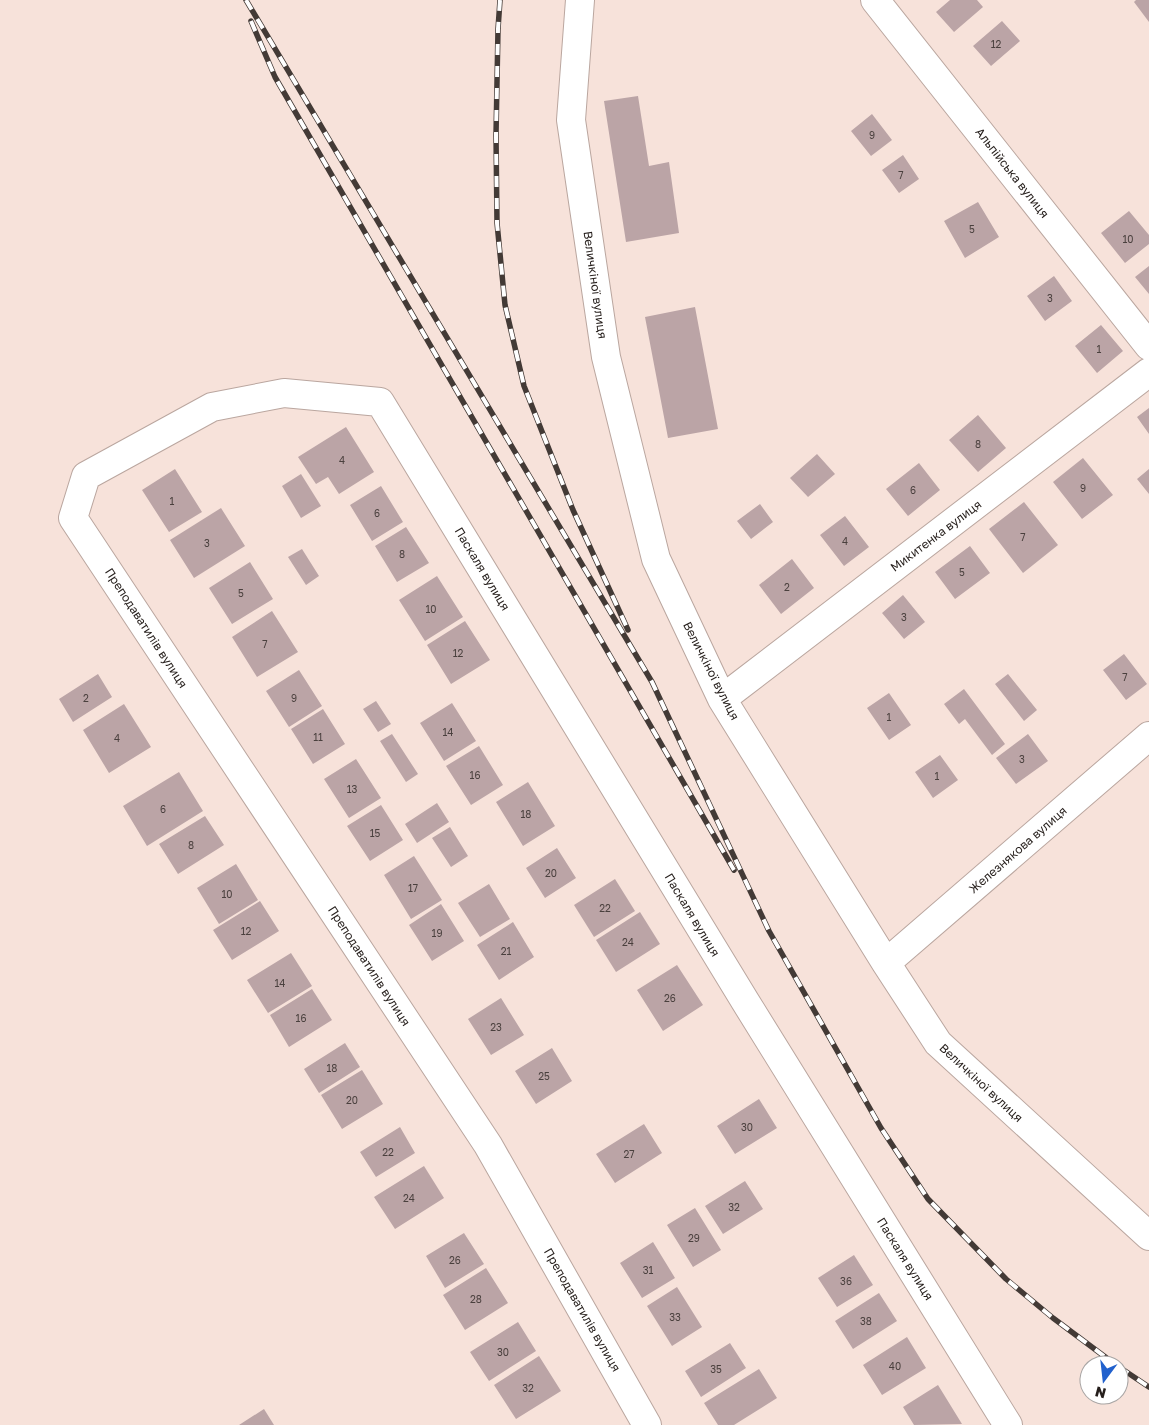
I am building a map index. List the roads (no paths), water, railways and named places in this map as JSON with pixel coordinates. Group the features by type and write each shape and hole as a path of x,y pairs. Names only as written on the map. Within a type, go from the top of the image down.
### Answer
{"street":[{"name":"Величкіної вулиця","path":"580,0 571,120 606,357 656,559 722,699 938,1043 1149,1236"},
{"name":"Альпійська вулиця","path":"874,0 1149,346"},
{"name":"Микитенка вулиця","path":"722,699 1149,372"},
{"name":"Преподаватилів вулиця","path":"380,402 284,393 212,407 86,476 73,518 488,1145 647,1425"},
{"name":"Паскаля вулиця","path":"380,402 745,1001 1008,1425"},
{"name":"Железнякова вулиця","path":"886,963 1149,736"}],"railway":[{"path":"246,0 652,682 769,931 881,1128 928,1199 1006,1279 1053,1318 1103,1355"},
{"path":"500,0 496,135 497,223 505,305 524,386 573,510 628,630"},
{"path":"251,21 275,77 734,870"},
{"path":"1129,1374 1149,1387"}]}
